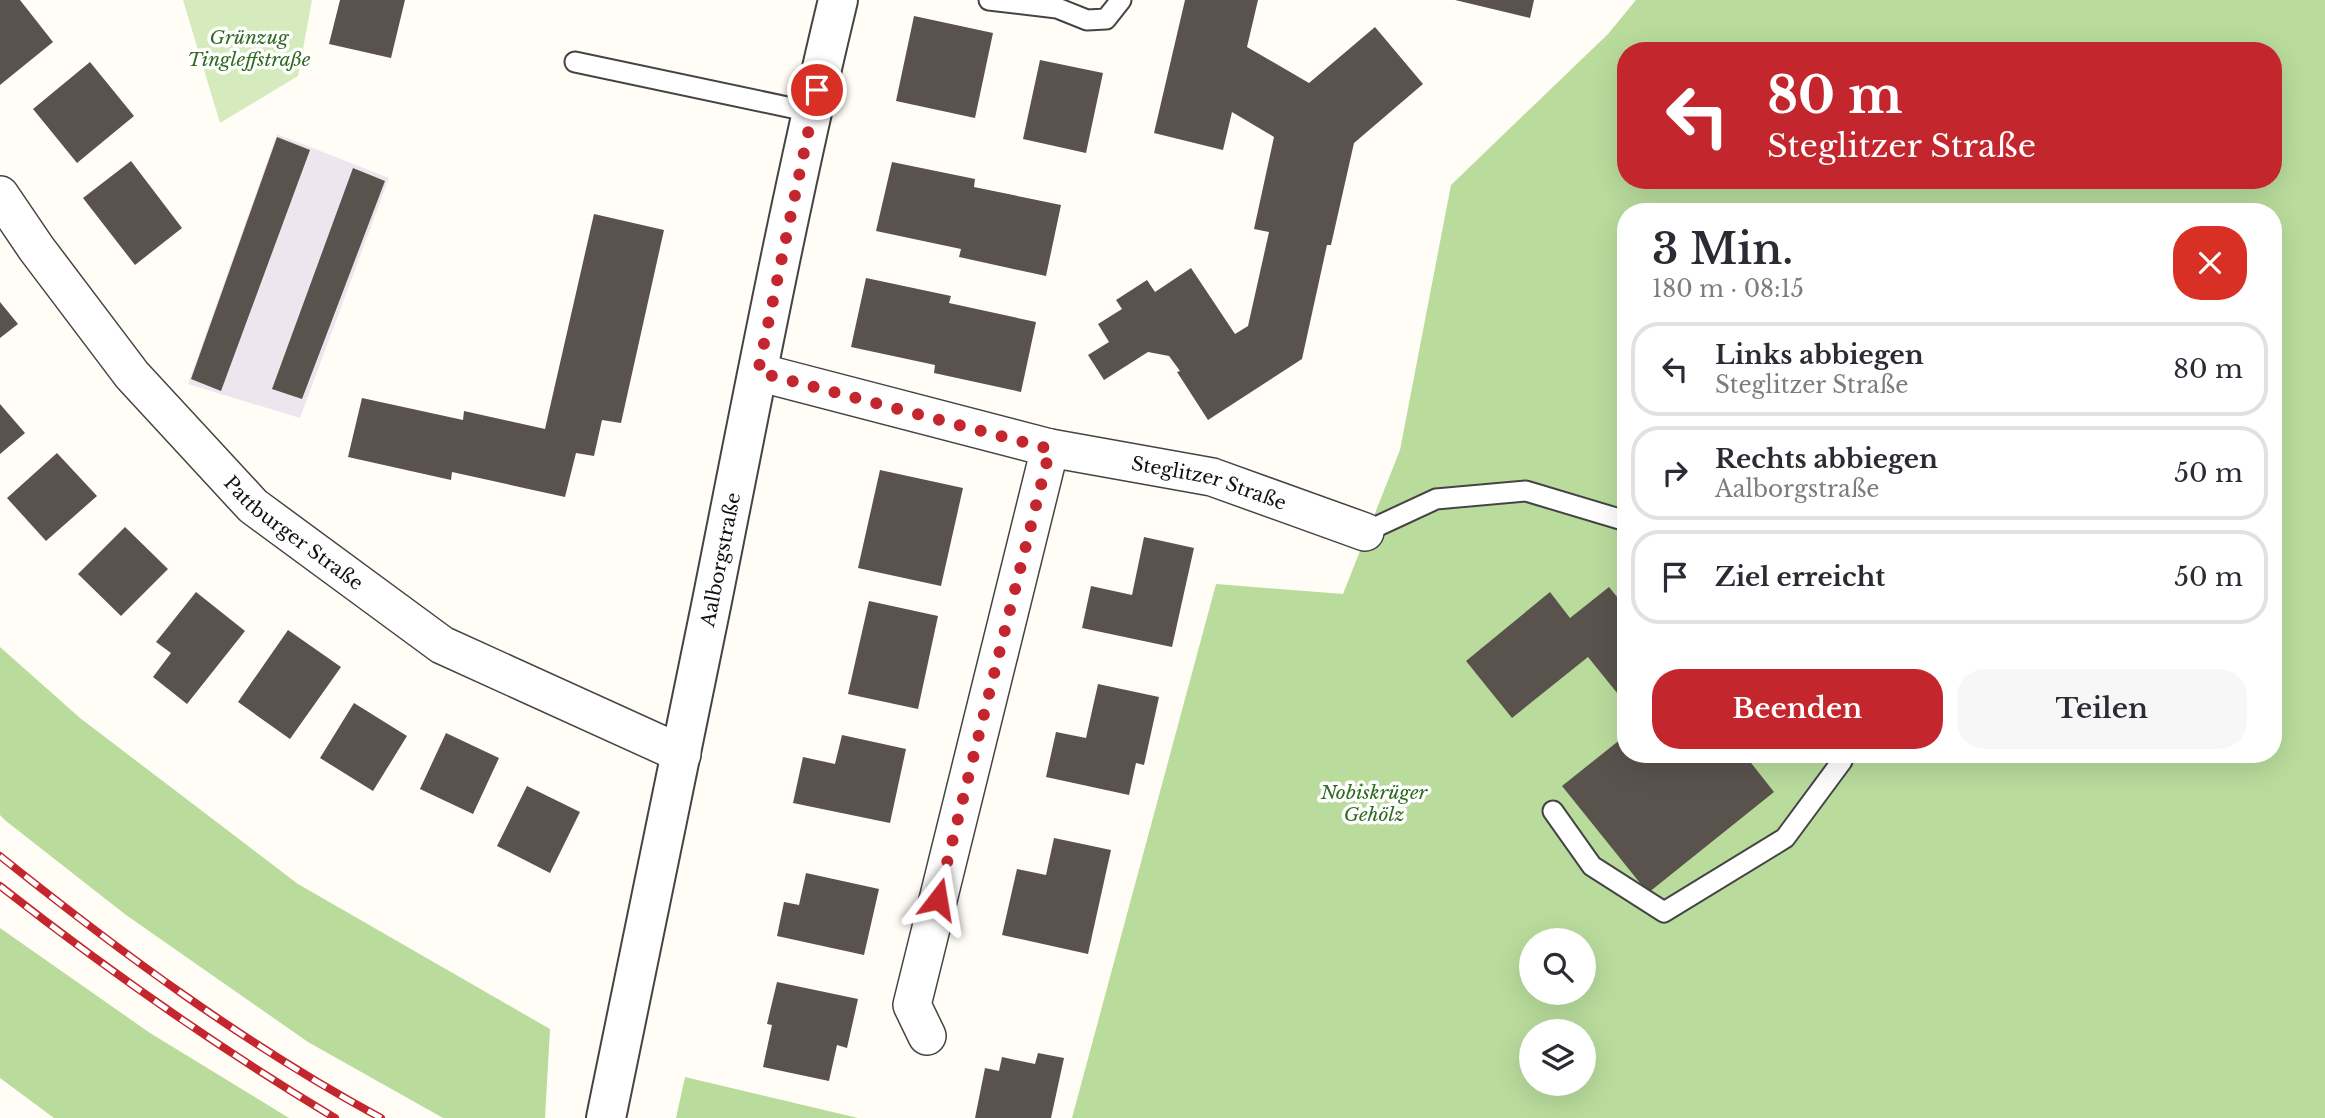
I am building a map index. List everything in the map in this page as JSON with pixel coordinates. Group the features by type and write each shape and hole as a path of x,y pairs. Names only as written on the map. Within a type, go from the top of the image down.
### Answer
{"street":[{"name":"Aalborgstraße","path":"606,1118 811,112 838,0"},
{"name":"Pattburger Straße","path":"0,195 36,248 132,374 253,506 442,645 682,754"},
{"name":"Steglitzer Straße","path":"758,372 1050,449 1212,477 1365,532"},
{"path":"927,1037 912,1004 1050,449"}],"lane":[{"path":"989,0 1059,4 1087,20 1106,19 1121,0"},
{"path":"575,62 811,112"},
{"path":"1365,532 1436,499 1526,491 1617,519"},
{"path":"1553,811 1592,866 1664,912 1785,838 1841,763"}],"shaded area":[{"path":"277,134 389,178 300,418 188,384"}],"green space":[{"name":"Grünzug Tingleffstraße","path":"183,0 312,0 298,76 220,123"},
{"name":"Nobiskrüger Gehölz","path":"1636,0 2325,0 2325,1118 1072,1118 1216,584 1343,594 1400,450 1451,185 1608,34"},
{"path":"0,647 80,718 298,884 550,1029 545,1118 443,1118 308,1042 126,915 6,821 0,815"},
{"path":"0,928 150,1033 289,1118 54,1118 0,1078"},
{"path":"685,1077 858,1118 676,1118"}],"building":[{"path":"0,0 20,0 53,42 0,85"},
{"path":"340,0 405,0 391,58 329,44"},
{"path":"1185,0 1258,0 1247,47 1309,83 1375,27 1423,84 1354,143 1331,245 1327,245 1302,359 1208,420 1169,356 1148,352 1104,380 1088,355 1109,342 1098,324 1122,309 1116,300 1147,280 1155,292 1191,268 1235,334 1248,326 1269,232 1254,229 1274,137 1232,112 1223,150 1154,133"},
{"path":"1455,0 1534,0 1530,18"},
{"path":"914,16 993,33 975,118 896,101"},
{"path":"1040,60 1103,73 1086,153 1023,139"},
{"path":"90,62 134,116 77,163 33,109"},
{"path":"277,137 310,150 221,391 191,379"},
{"path":"131,161 182,228 135,265 83,198"},
{"path":"892,162 975,179 974,187 1061,205 1046,276 959,257 961,249 876,231"},
{"path":"353,168 385,181 302,399 272,389"},
{"path":"594,214 664,230 621,423 602,420 594,456 576,453 565,497 452,472 451,480 348,457 362,398 463,420 464,411 545,429"},
{"path":"866,278 951,296 949,303 1036,322 1021,392 934,373 935,365 851,347"},
{"path":"0,302 18,324 0,338"},
{"path":"0,404 25,433 0,454"},
{"path":"57,453 97,496 46,541 7,498"},
{"path":"880,470 963,488 941,586 858,568"},
{"path":"125,527 168,569 121,616 78,574"},
{"path":"1144,537 1194,548 1172,647 1082,628 1091,586 1132,595"},
{"path":"1609,587 1617,597 1617,693 1588,657 1512,718 1466,661 1550,592 1570,618"},
{"path":"196,592 245,631 187,704 153,677 171,653 156,642"},
{"path":"869,601 938,616 918,709 848,694"},
{"path":"288,630 341,667 290,739 238,702"},
{"path":"1098,684 1159,697 1144,765 1136,763 1129,795 1046,777 1056,732 1086,738"},
{"path":"354,703 407,736 373,791 320,758"},
{"path":"446,733 499,758 473,814 420,789"},
{"path":"842,735 906,749 890,823 793,803 803,757 835,764"},
{"path":"1617,742 1617,763 1751,763 1774,792 1648,893 1562,786"},
{"path":"527,786 580,812 550,873 497,846"},
{"path":"1054,838 1111,850 1088,954 1002,935 1017,869 1046,875"},
{"path":"806,873 879,889 864,955 777,936 784,902 799,905"},
{"path":"777,982 858,999 847,1048 837,1045 829,1081 763,1067 772,1025 767,1024"},
{"path":"1038,1053 1064,1058 1051,1118 975,1118 985,1068 999,1071 1002,1057 1035,1064"}],"railway":[{"path":"0,856 185,996 281,1060 381,1118"},
{"path":"0,886 164,1007 335,1118"}],"route":[{"path":"817,90 758,372 1050,449 938,899"}]}
